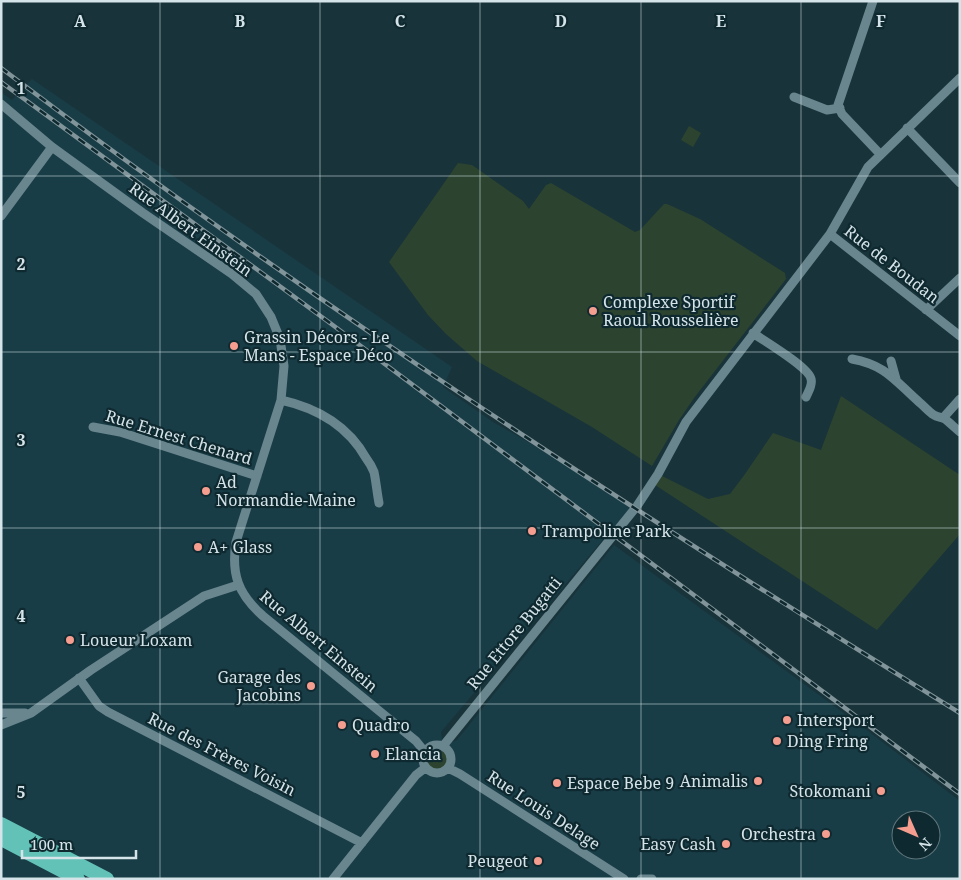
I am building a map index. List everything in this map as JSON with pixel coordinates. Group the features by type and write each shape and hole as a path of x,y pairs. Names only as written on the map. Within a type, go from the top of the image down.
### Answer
{"highway":[{"path":"1,817 22,829 32,840"},
{"path":"1,824 107,879"},
{"path":"1,839 78,879"},
{"path":"43,861 70,879"}],"street":[{"path":"872,1 838,100 842,114 880,154"},
{"name":"Rue Ettore Bugatti","path":"443,746 610,541 652,483 686,422 830,234 868,168 880,154 960,78"},
{"path":"794,97 827,110 840,108"},
{"name":"Rue Albert Einstein","path":"1,104 52,147 232,274 256,294 271,316 280,339 284,366 282,400 236,542 234,563 238,585 252,606 262,616 416,741 425,752"},
{"path":"907,128 960,183"},
{"path":"1,216 52,147"},
{"name":"Rue de Boudan","path":"830,234 960,336"},
{"path":"926,310 960,278"},
{"path":"753,333 806,369 811,378 810,388 806,397"},
{"path":"852,358 869,362 896,379"},
{"path":"890,362 896,379 903,388 935,416 943,418 960,432"},
{"path":"943,418 960,399"},
{"path":"282,400 300,404 323,414 342,428 360,446 374,470 379,503"},
{"name":"Rue Ernest Chenard","path":"93,427 120,432 257,476"},
{"path":"1,725 31,712 79,678 204,596 238,585"},
{"name":"Rue des Frères Voisin","path":"79,678 99,706 108,712 362,843"},
{"path":"1,713 31,712"},
{"path":"434,745 443,746 448,750 450,757 448,768 438,773 432,773 425,768 423,758 425,752 434,745"},
{"path":"333,879 416,775 425,768"},
{"name":"Rue Louis Delage","path":"448,768 624,879"},
{"path":"641,879 652,879"}],"shaded area":[{"path":"32,79 452,367 443,387 493,422 558,459 634,509 614,535 606,536 441,732 443,746 457,740 614,545 860,725 960,801 960,879 107,879 1,818 1,92 12,100","holes":["434,745 446,748 450,754 451,759 448,768 438,773 428,771 423,762 424,755 427,749"]},
{"path":"1,847 71,879 1,879"}],"green space":[{"path":"689,126 701,133 693,147 681,140"},
{"name":"Complexe Sportif Raoul Rousselière","path":"458,163 472,165 523,201 529,209 546,185 551,183 635,232 640,230 664,204 667,204 700,219 785,273 786,279 694,398 652,466 592,427 477,361 446,334 428,315 389,262"},
{"path":"841,396 960,475 960,534 877,630 652,483 658,474 708,499 730,494 773,433 821,450"},
{"path":"438,750 445,753 448,760 445,767 438,770 431,767 428,760 431,753"}],"railway":[{"path":"1,68 234,238 473,402 715,560 960,713"},
{"path":"1,82 330,323 960,794"}],"place":[{"name":"Complexe Sportif Raoul Rousselière","path":"593,311"},
{"name":"Grassin Décors - Le Mans - Espace Déco","path":"234,346"},
{"name":"Ad Normandie-Maine","path":"206,491"},
{"name":"Trampoline Park","path":"532,531"},
{"name":"A+ Glass","path":"198,547"},
{"name":"Loueur Loxam","path":"70,640"},
{"name":"Garage des Jacobins","path":"311,686"},
{"name":"Intersport","path":"787,720"},
{"name":"Quadro","path":"342,725"},
{"name":"Ding Fring","path":"777,741"},
{"name":"Elancia","path":"375,754"},
{"name":"Animalis","path":"758,781"},
{"name":"Espace Bebe 9","path":"557,783"},
{"name":"Stokomani","path":"881,791"},
{"name":"Orchestra","path":"826,834"},
{"name":"Easy Cash","path":"726,844"},
{"name":"Peugeot","path":"538,861"}]}
